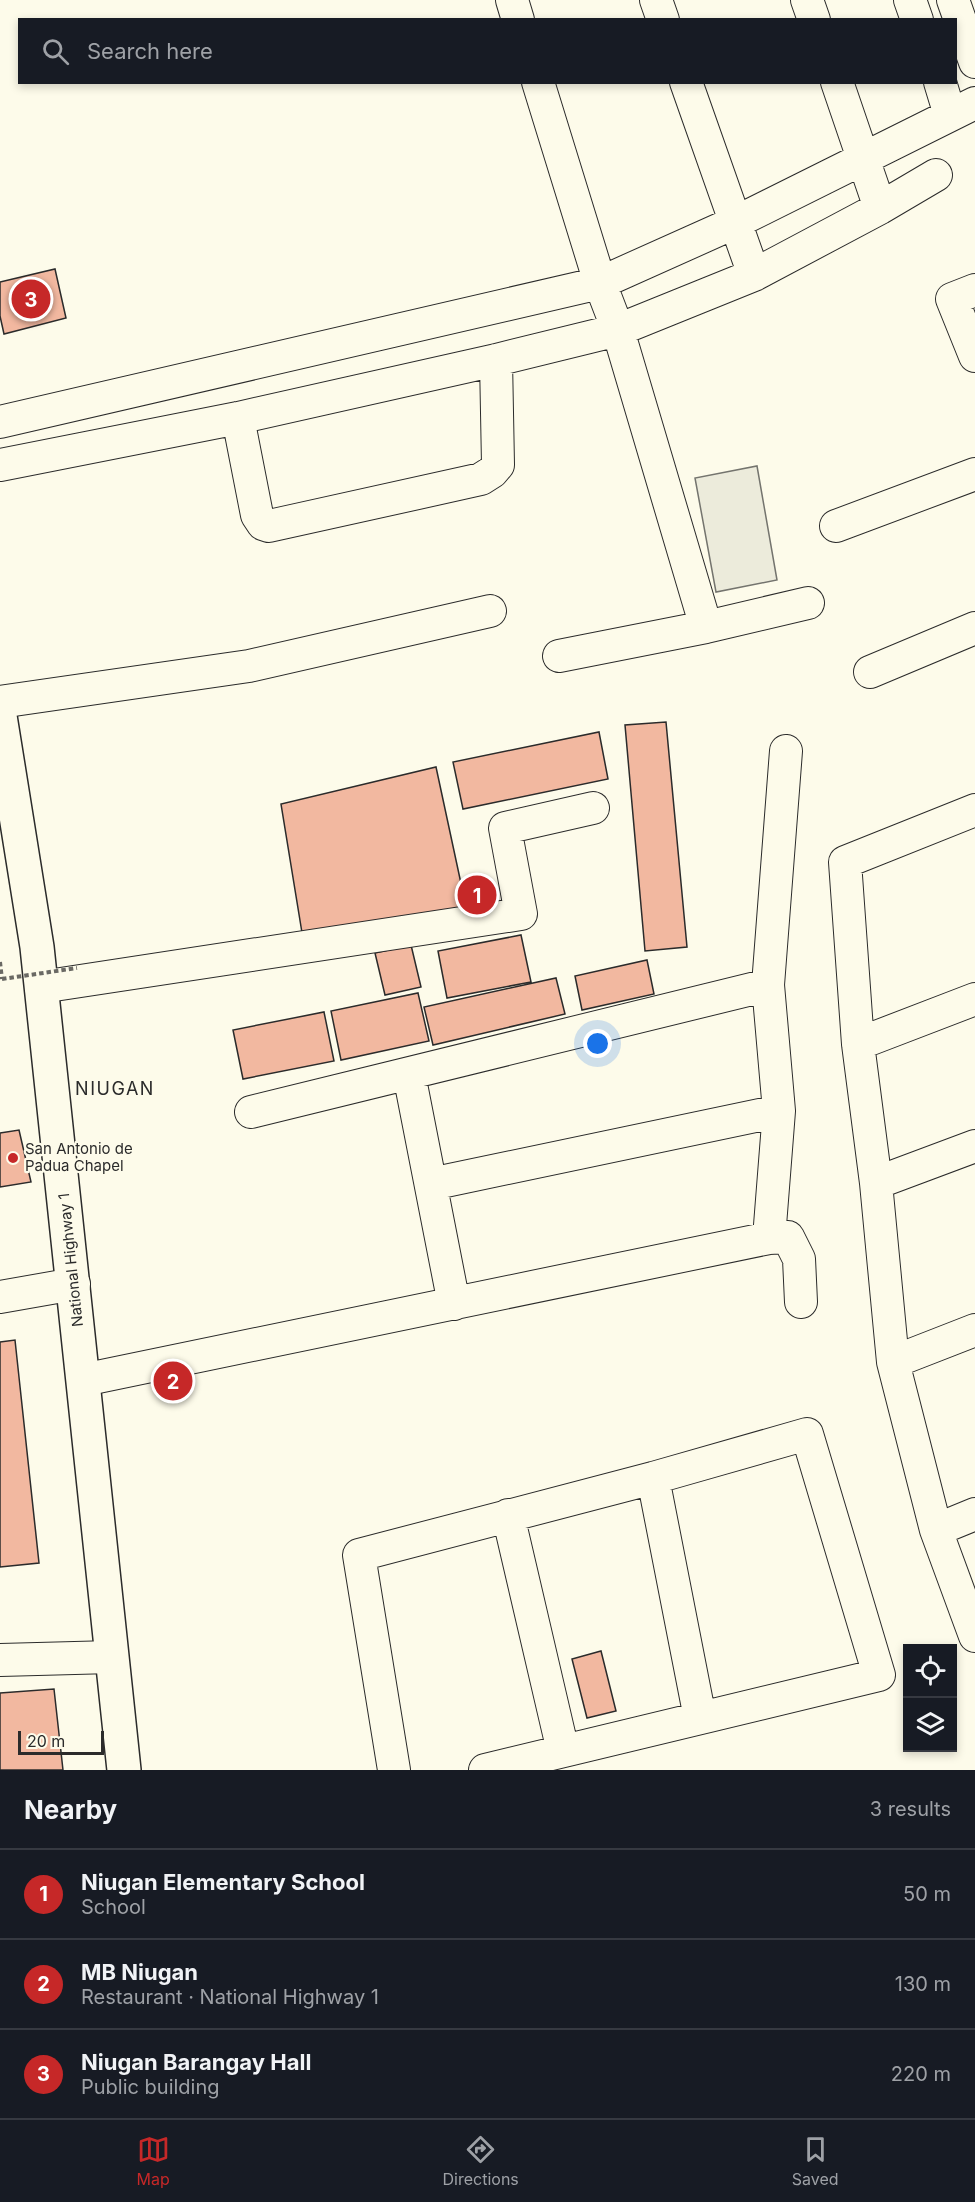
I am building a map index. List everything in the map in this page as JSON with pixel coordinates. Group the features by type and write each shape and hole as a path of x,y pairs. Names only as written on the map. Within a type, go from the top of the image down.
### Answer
{"highway":[{"name":"National Highway 1","path":"0,716 37,947 124,1770"}],"street":[{"path":"512,0 517,18"},
{"path":"656,0 662,18"},
{"path":"807,0 813,18"},
{"path":"910,0 916,18"},
{"path":"954,0 975,62"},
{"path":"539,84 600,283 618,330 706,627"},
{"path":"687,84 754,275"},
{"path":"838,84 880,208"},
{"path":"0,422 600,283 736,222 963,109 942,84"},
{"path":"0,465 238,418 618,330 754,275 880,208 936,175"},
{"path":"975,290 952,299 975,356"},
{"path":"238,418 257,515 263,524 270,526 470,482 481,479 498,465 496,360"},
{"path":"836,526 975,474"},
{"path":"559,656 706,627 808,603"},
{"path":"0,702 249,666 490,611"},
{"path":"870,672 975,628"},
{"path":"769,1238 779,1111 768,985 786,751"},
{"path":"41,987 521,914 505,828 593,808"},
{"path":"975,810 845,862 858,1044 876,1183 893,1362 936,1530 975,1636"},
{"path":"251,1112 768,985"},
{"path":"858,1044 975,999"},
{"path":"409,1074 454,1304"},
{"path":"431,1184 779,1111"},
{"path":"876,1183 975,1146"},
{"path":"83,1380 769,1238 788,1237 799,1259 801,1302"},
{"path":"0,1298 74,1284"},
{"path":"893,1362 975,1330"},
{"path":"394,1770 359,1556 653,1478 807,1434 879,1675 485,1770"},
{"path":"653,1478 700,1718"},
{"path":"936,1530 975,1514"},
{"path":"508,1515 563,1751"},
{"path":"0,1660 112,1657"}],"path":[{"path":"0,962 2,980 76,968"}],"shaded area":[{"path":"757,466 777,580 716,592 695,478"}],"building":[{"path":"55,269 66,318 4,334 0,316 0,282"},
{"path":"666,722 687,947 645,951 625,725"},
{"path":"599,732 608,779 463,809 453,762"},
{"path":"436,767 468,916 304,945 281,804"},
{"path":"521,935 531,982 447,998 438,951"},
{"path":"411,945 421,987 385,995 375,953"},
{"path":"647,960 654,994 582,1010 575,976"},
{"path":"556,978 565,1014 433,1045 424,1007"},
{"path":"418,993 429,1041 341,1060 331,1011"},
{"path":"324,1012 334,1061 243,1079 233,1030"},
{"name":"San Antonio de Padua Chapel","path":"19,1130 31,1182 0,1187 0,1133"},
{"path":"15,1340 39,1563 0,1567 0,1342"},
{"path":"601,1651 616,1711 587,1718 572,1659"},
{"path":"54,1689 63,1770 0,1770 0,1693"}],"place":[{"name":"Niugan Barangay Hall","path":"31,299"},
{"name":"Niugan Elementary School","path":"477,895"},
{"name":"San Antonio de Padua Chapel","path":"13,1158"},
{"name":"MB Niugan","path":"173,1381"}],"district":[{"name":"NIUGAN","path":"115,1089"}]}
